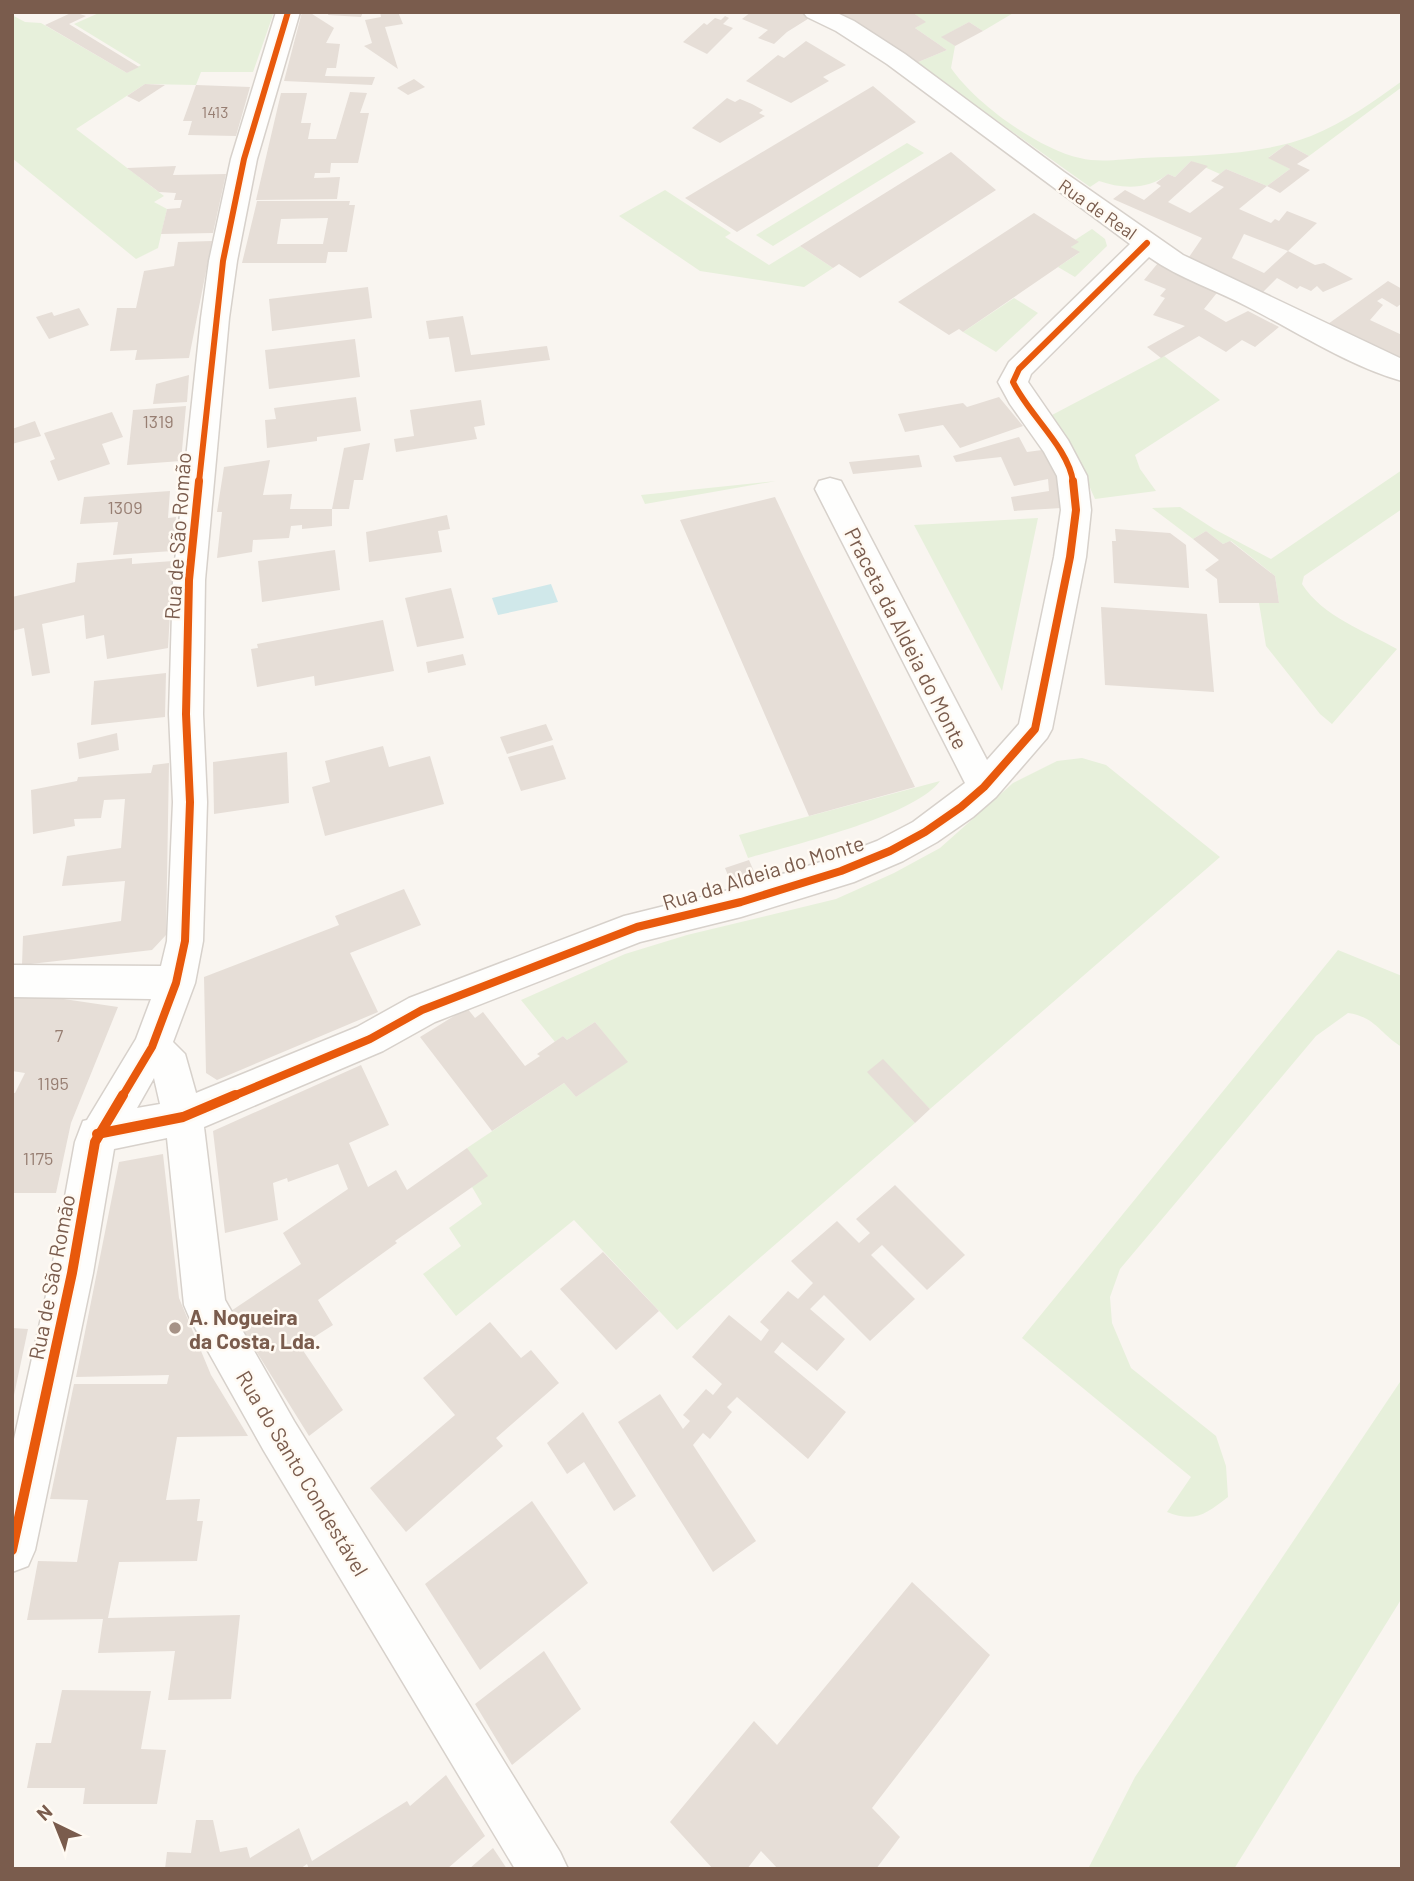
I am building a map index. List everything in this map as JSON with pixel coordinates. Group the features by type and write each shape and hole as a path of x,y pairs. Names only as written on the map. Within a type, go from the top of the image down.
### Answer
{"street":[{"name":"Rua de São Romão","path":"12,1550 72,1273 97,1135 152,1047 176,983 185,941 190,802 186,714 188,580 215,318 223,261 244,159 288,12"},
{"name":"Rua de Real","path":"815,12 845,26 896,59 1055,178 1173,261 1402,371"},
{"name":"Rua da Aldeia do Monte","path":"183,1117 370,1039 422,1010 637,927 741,902 841,871 890,851 925,832 984,787 1035,729 1070,557 1076,510 1072,476 1057,447 1020,397 1013,382 1019,369 1147,243"},
{"name":"Praceta da Aldeia do Monte","path":"830,489 984,787"},
{"path":"12,981 23,979 176,983"},
{"name":"Rua do Santo Condestável","path":"152,1047 171,1066 183,1117 205,1305 286,1448 543,1869"},
{"path":"97,1135 183,1117"}],"green space":[{"path":"101,12 274,12 253,72 201,72 196,85 145,84 76,129 164,196 154,202 167,209 158,248 136,259 12,158 12,15 25,22 41,23 127,73 141,65 74,24"},
{"path":"912,12 1015,12 983,31 969,22 942,37 955,46 951,68 975,96 1009,123 1045,145 1087,159 1207,155 1291,143 1335,124 1402,81 1402,87 1309,156 1287,144 1269,157 1290,169 1267,186 1226,169 1220,174 1191,161 1175,177 1168,174 1152,183 1126,187 1099,181 1090,187 916,63 947,50 915,28 925,22"},
{"path":"907,143 924,153 773,246 756,235"},
{"path":"665,190 731,233 725,237 769,265 800,246 833,268 804,287 700,271 619,216"},
{"path":"1092,229 1105,239 1107,246 1075,277 1058,267 1079,253 1071,247 1078,242 1075,240"},
{"path":"1014,298 1038,313 996,352 963,332"},
{"path":"1164,356 1220,400 1135,455 1140,469 1156,491 1095,499 1071,445 1052,415"},
{"path":"1402,470 1402,509 1304,576 1302,584 1332,614 1397,649 1332,724 1320,714 1266,646 1259,603 1279,603 1275,576 1231,541 1223,544 1206,531 1193,539 1152,508 1180,507 1214,529 1271,559"},
{"path":"776,481 645,504 641,495"},
{"path":"1038,518 1002,691 914,525"},
{"path":"1082,758 1106,765 1220,857 930,1109 883,1060 868,1072 915,1123 677,1330 574,1220 456,1316 423,1274 461,1246 449,1228 482,1204 472,1187 467,1148 564,1083 576,1097 627,1062 595,1022 567,1040 563,1036 555,1042 521,1000 625,954 687,935 836,899 894,873 940,848 1013,783 1057,761"},
{"path":"940,781 926,794 906,806 880,817 852,828 748,858 739,835"},
{"path":"1338,950 1402,976 1402,1047 1372,1022 1348,1013 1316,1036 1120,1269 1110,1297 1112,1323 1131,1368 1216,1436 1226,1466 1228,1497 1200,1515 1177,1515 1167,1512 1191,1477 1022,1338"},
{"path":"1402,1379 1402,1598 1234,1869 1088,1869 1135,1777"}],"water":[{"path":"551,584 558,602 498,615 492,598"}],"building":[{"path":"73,12 86,16 69,24 139,67 127,73 45,25"},
{"path":"302,12 309,12 334,28 326,43 340,44 336,68 327,68 325,76 375,77 372,85 284,81"},
{"path":"329,12 363,12 361,17 328,15"},
{"path":"380,12 398,12 403,24 385,27 398,69 364,46 372,43 365,20 381,17"},
{"path":"751,12 800,12 811,17 774,44 758,38 768,30 742,19"},
{"path":"830,12 912,12 926,22 915,28 947,50 916,63"},
{"path":"725,16 729,18 723,24 733,28 707,54 683,42 704,23 707,25 715,18 721,20"},
{"path":"969,22 983,31 955,46 941,37"},
{"path":"806,41 846,65 823,77 829,81 791,103 746,81 778,55 784,58"},
{"path":"414,79 425,87 408,95 397,88"},
{"path":"145,84 165,85 139,102 127,96"},
{"path":"196,85 250,87 236,136 188,135 192,121 183,121"},
{"path":"873,86 916,122 737,232 685,198"},
{"path":"350,92 367,93 360,113 369,113 358,163 331,163 330,173 315,173 314,178 340,177 337,199 256,200 281,93 307,93 301,123 311,123 308,139 336,139"},
{"path":"727,98 752,104 763,110 759,113 765,116 720,143 692,128"},
{"path":"1287,144 1309,156 1297,164 1310,170 1280,193 1267,186 1290,169 1268,158"},
{"path":"951,152 996,190 860,278 839,264 833,268 800,246"},
{"path":"1191,161 1208,166 1168,202 1190,213 1224,187 1211,181 1226,169 1267,186 1239,209 1271,223 1275,219 1279,221 1287,211 1317,223 1288,251 1315,265 1324,263 1353,279 1323,292 1317,286 1311,291 1300,286 1297,289 1277,278 1262,293 1187,260 1202,238 1113,199 1125,190 1144,200 1161,186 1156,183 1168,174 1175,177","holes":["1244,234 1288,251 1264,273 1232,258"]},
{"path":"176,166 173,175 226,174 213,233 161,234 167,209 180,208 182,200 174,200 176,193 159,192 127,168"},
{"path":"257,201 350,201 349,205 355,205 347,252 328,252 326,263 242,263","holes":["328,218 323,244 277,244 281,219"]},
{"path":"1034,213 1079,242 1071,247 1080,252 963,332 959,329 949,335 898,302"},
{"path":"212,241 189,358 135,360 137,350 110,351 117,308 136,308 144,271 174,266 178,242"},
{"path":"1158,263 1220,289 1204,309 1226,322 1248,311 1279,327 1255,347 1242,340 1226,352 1199,336 1161,358 1147,347 1185,326 1153,315 1165,298 1160,296 1166,289 1144,280"},
{"path":"1388,281 1402,289 1402,303 1397,307 1382,298 1377,301 1383,305 1370,320 1402,335 1402,364 1328,324"},
{"path":"368,287 372,318 272,331 269,299"},
{"path":"79,308 89,325 49,339 36,317 52,312 54,316"},
{"path":"463,316 471,355 547,346 550,360 455,372 449,337 429,339 426,321"},
{"path":"355,339 360,377 269,389 265,350"},
{"path":"189,375 187,402 153,404 156,384"},
{"path":"356,397 361,431 267,448 265,420 276,419 274,408"},
{"path":"999,397 1023,426 960,448 943,425 905,432 898,414 963,403 967,407"},
{"path":"481,400 485,425 474,427 477,439 396,452 394,439 414,436 410,410"},
{"path":"186,406 181,461 127,465 133,410"},
{"path":"112,412 123,437 102,444 110,464 58,481 50,461 55,459 44,433"},
{"path":"35,421 41,436 12,444 12,429"},
{"path":"1019,437 1027,452 1042,450 1057,478 1061,508 1014,511 1011,497 1049,491 1048,479 1014,486 1001,457 956,462 953,456"},
{"path":"370,443 363,480 354,480 349,509 332,509 344,448"},
{"path":"919,455 922,467 853,474 849,462"},
{"path":"270,460 263,495 292,494 290,509 332,509 332,526 302,529 302,525 291,526 289,538 253,540 252,552 217,558 222,512 217,512 224,467"},
{"path":"170,491 168,518 176,517 173,551 113,555 118,522 80,524 84,497"},
{"path":"775,497 915,787 809,816 680,520"},
{"path":"447,515 450,529 438,531 442,552 369,562 366,532"},
{"path":"1115,529 1170,533 1186,545 1189,588 1114,583 1112,541 1116,541"},
{"path":"1206,531 1223,544 1230,541 1275,576 1279,603 1219,603 1217,579 1205,570 1219,560 1193,539"},
{"path":"335,550 340,590 262,602 258,561"},
{"path":"132,558 132,564 173,561 168,648 107,659 104,635 86,639 84,615 42,624 50,673 32,676 24,628 12,631 12,597 75,582 77,563"},
{"path":"451,588 464,638 417,647 405,598"},
{"path":"1101,607 1207,614 1214,692 1105,685"},
{"path":"383,620 394,671 315,686 314,676 257,687 251,649 258,648 257,644"},
{"path":"463,654 466,665 428,673 426,662"},
{"path":"166,673 165,717 91,725 94,681"},
{"path":"546,724 553,740 507,754 500,737"},
{"path":"117,733 119,750 79,759 77,743"},
{"path":"553,745 566,779 521,791 508,757"},
{"path":"383,746 389,767 430,756 444,804 325,836 312,787 330,782 325,761"},
{"path":"287,752 289,803 214,814 213,762"},
{"path":"169,763 166,935 152,950 22,965 23,936 121,921 125,881 62,886 67,856 121,848 125,799 104,800 101,818 74,819 75,826 33,834 31,790 77,781 78,777 151,773 153,765"},
{"path":"749,860 756,876 731,883 725,868"},
{"path":"404,889 421,925 350,953 378,1012 217,1080 206,1073 204,977 339,925 335,916"},
{"path":"23,993 118,1007 71,1123 56,1193 12,1193 12,1093 15,1093 25,1073 12,1071 12,995"},
{"path":"467,1008 475,1018 483,1012 525,1066 563,1036 567,1040 595,1022 628,1062 576,1097 564,1083 492,1131 420,1037"},
{"path":"883,1059 930,1109 915,1123 867,1072"},
{"path":"361,1065 389,1125 349,1143 368,1187 396,1170 407,1190 467,1148 488,1176 395,1241 397,1243 318,1300 333,1325 300,1346 343,1410 309,1436 231,1311 301,1264 283,1233 348,1189 338,1164 288,1182 287,1178 273,1183 278,1220 225,1233 213,1131"},
{"path":"163,1154 179,1298 211,1375 248,1436 177,1437 166,1500 200,1499 197,1521 203,1521 197,1561 119,1562 108,1618 240,1615 231,1699 168,1700 175,1651 98,1653 103,1619 27,1620 38,1561 77,1562 88,1500 50,1499 74,1384 167,1384 169,1375 76,1377 119,1162"},
{"path":"895,1185 965,1255 927,1290 882,1245 871,1255 915,1299 870,1341 824,1295 810,1309 845,1339 817,1371 782,1342 774,1352 846,1412 808,1459 737,1397 727,1407 732,1412 710,1439 703,1433 693,1445 756,1541 713,1572 618,1422 660,1394 683,1429 690,1421 683,1415 706,1389 713,1395 722,1384 692,1357 729,1315 761,1341 769,1330 760,1322 788,1291 798,1299 813,1283 791,1261 837,1221 859,1243 870,1233 856,1219"},
{"path":"603,1252 659,1311 616,1350 560,1289"},
{"path":"490,1322 521,1358 531,1350 559,1383 496,1438 503,1446 406,1532 370,1488 455,1415 423,1378"},
{"path":"12,1328 28,1329 13,1400 12,1400"},
{"path":"583,1412 636,1496 614,1511 584,1462 567,1474 547,1443"},
{"path":"532,1501 588,1583 480,1670 425,1584"},
{"path":"912,1582 990,1655 872,1808 900,1837 876,1869 778,1869 761,1851 747,1869 713,1869 670,1822 754,1721 777,1745"},
{"path":"544,1651 581,1709 512,1765 475,1704"},
{"path":"62,1690 151,1691 141,1749 166,1750 157,1804 83,1804 85,1788 27,1788 36,1743 51,1743"},
{"path":"446,1775 485,1836 447,1869 309,1869 307,1864 300,1869 165,1869 167,1852 191,1853 196,1820 213,1820 220,1852 247,1847 250,1858 299,1828 312,1861 407,1801 410,1806"},
{"path":"493,1848 507,1869 469,1869"}],"cycle path":[{"path":"12,1550 72,1273 95,1142 152,1047 176,983 185,941 190,802 186,714 189,580 215,318 223,261 244,159 288,12"},
{"path":"97,1134 183,1117 370,1039 422,1010 637,927 741,902 841,871 890,851 925,832 961,807 984,787 1035,729 1070,557 1076,510 1072,476 1057,447 1020,397 1013,382 1019,369 1147,243"}],"place":[{"name":"A. Nogueira da Costa, Lda.","path":"175,1328"}]}
